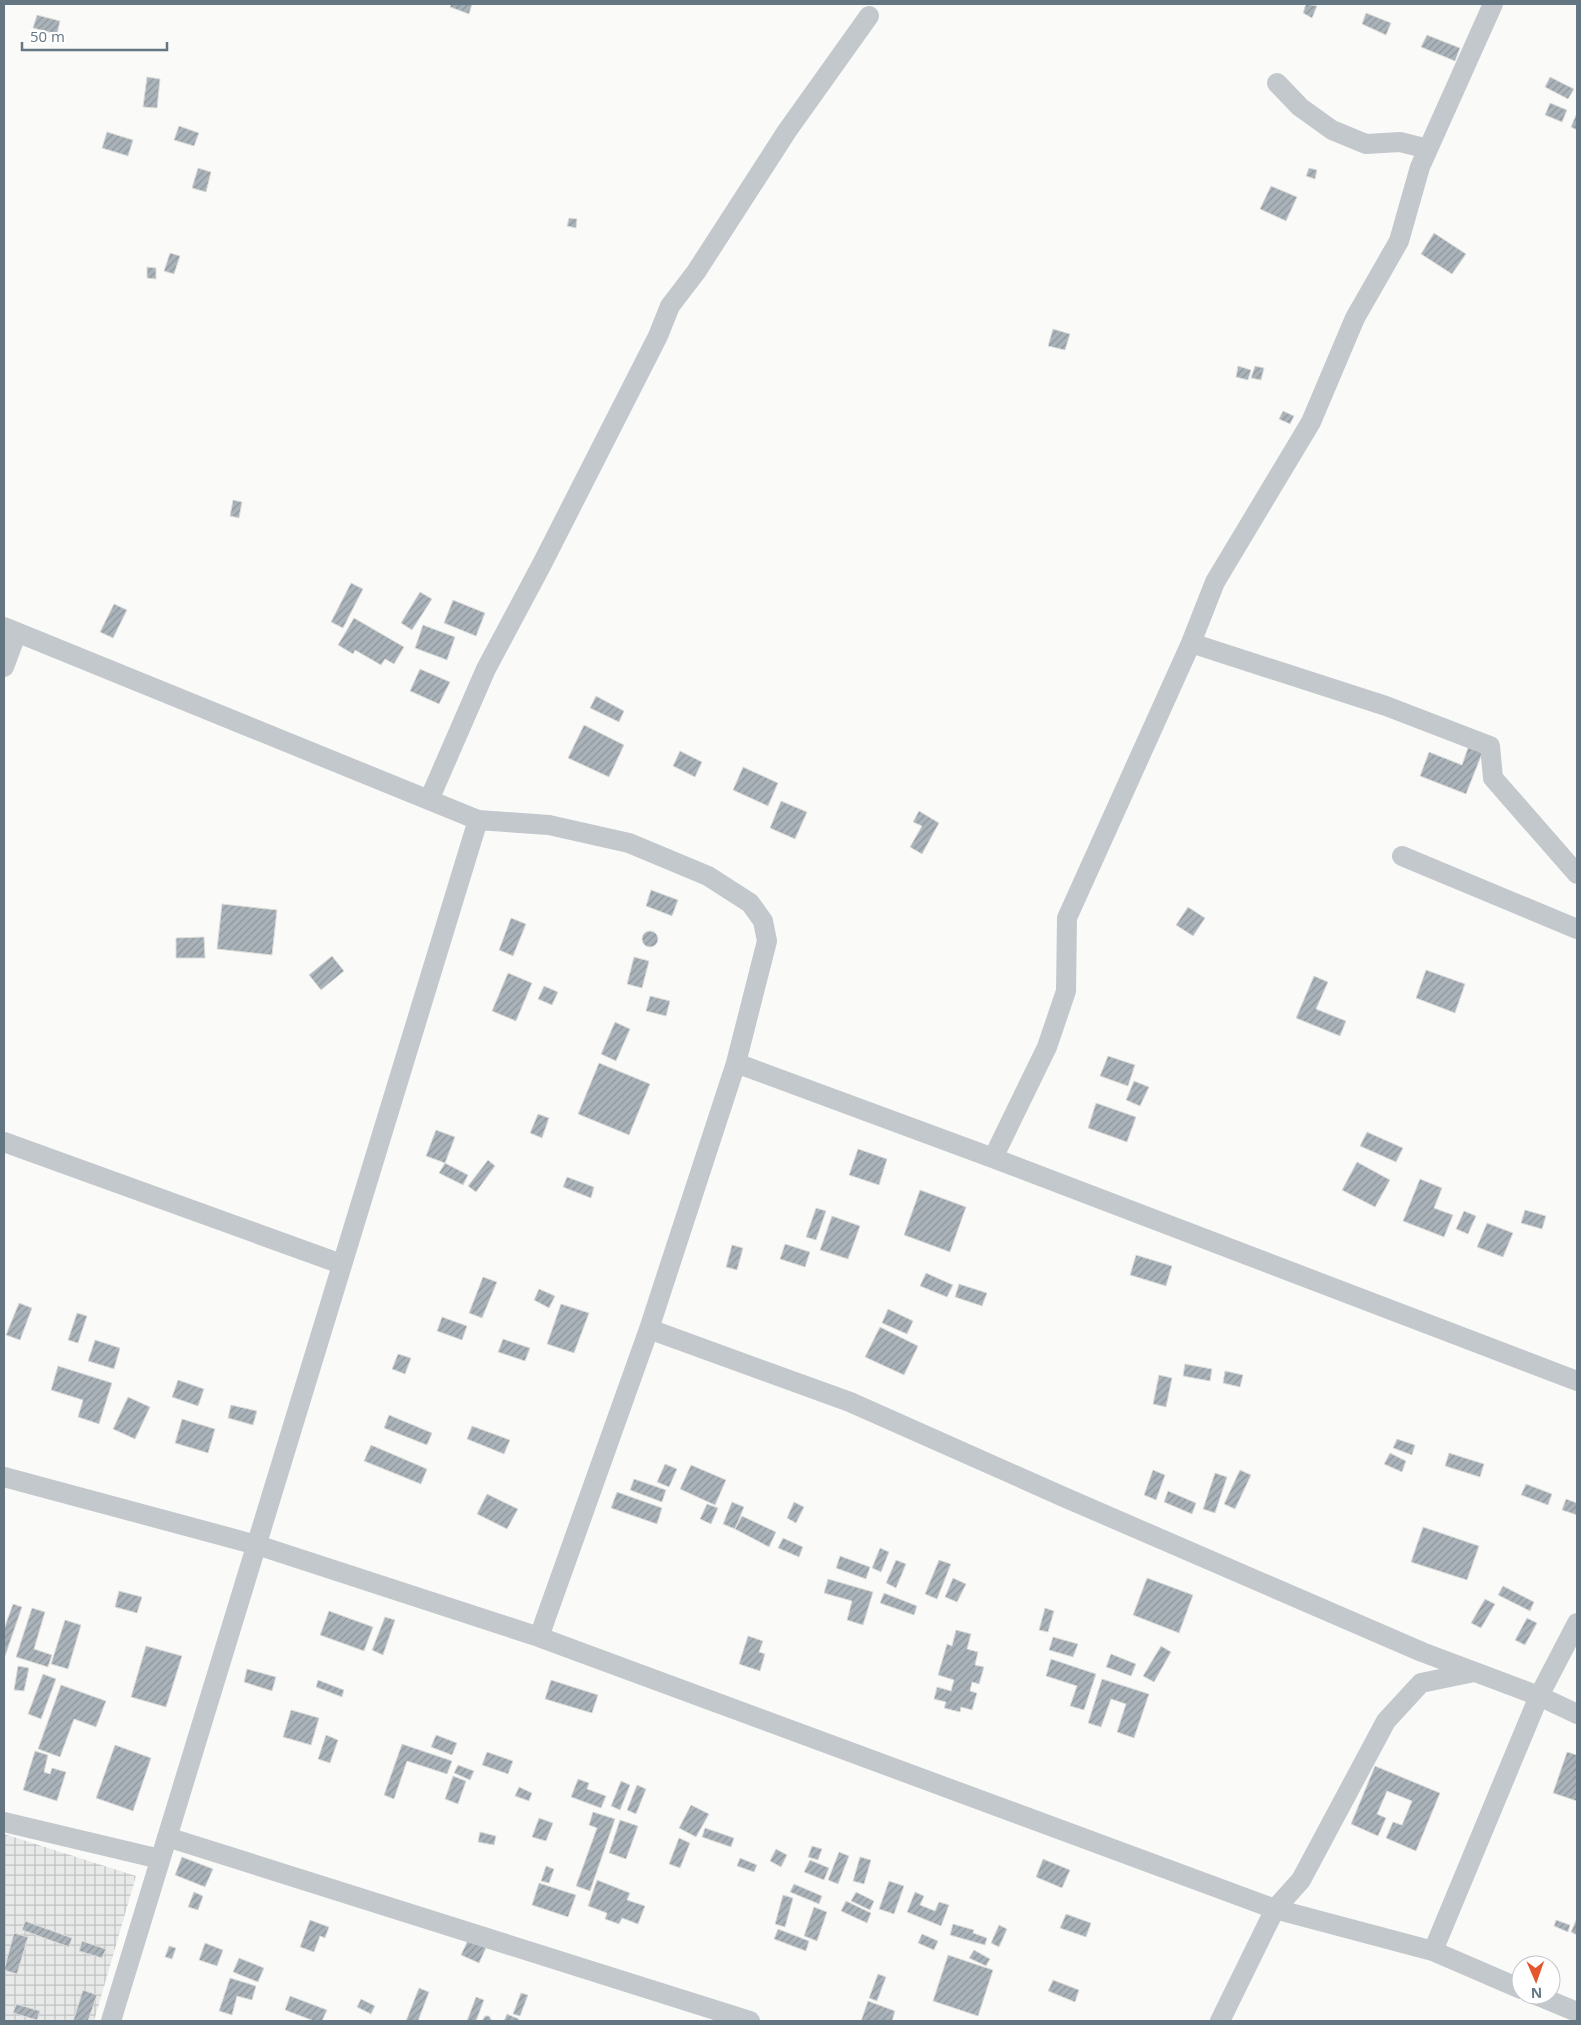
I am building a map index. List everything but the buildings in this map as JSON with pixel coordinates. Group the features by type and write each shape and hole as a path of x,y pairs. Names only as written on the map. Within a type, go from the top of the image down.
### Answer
{"street":[{"path":"993,1158 1047,1047 1066,990 1067,918 1191,643 1215,582 1311,422 1355,318 1398,240 1420,167 1494,4"},
{"path":"429,800 486,669 649,354 670,306 696,272 787,131 869,16"},
{"path":"1277,83 1300,107 1332,130 1366,144 1400,142 1428,149"},
{"path":"4,667 10,629 478,820 548,825 629,843 708,876 750,903 763,920 767,941 736,1063 649,1329 539,1637"},
{"path":"1191,643 1386,706 1490,746 1493,778 1577,874"},
{"path":"111,2021 478,820"},
{"path":"1402,856 1577,929"},
{"path":"736,1063 993,1158 1577,1380"},
{"path":"4,1142 341,1264"},
{"path":"649,1329 850,1402 1422,1652 1539,1696 1577,1714"},
{"path":"4,1477 257,1545 539,1637 1275,1909 1433,1952 1511,1985"},
{"path":"1433,1952 1539,1696 1577,1624"},
{"path":"1220,2021 1275,1909 1301,1880 1386,1721 1420,1683 1475,1672"},
{"path":"4,1822 160,1860"},
{"path":"167,1837 750,2021"},
{"path":"1560,2005 1577,2012"}],"shaded area":[{"path":"4,1834 136,1876 94,2021 4,2021"}]}
